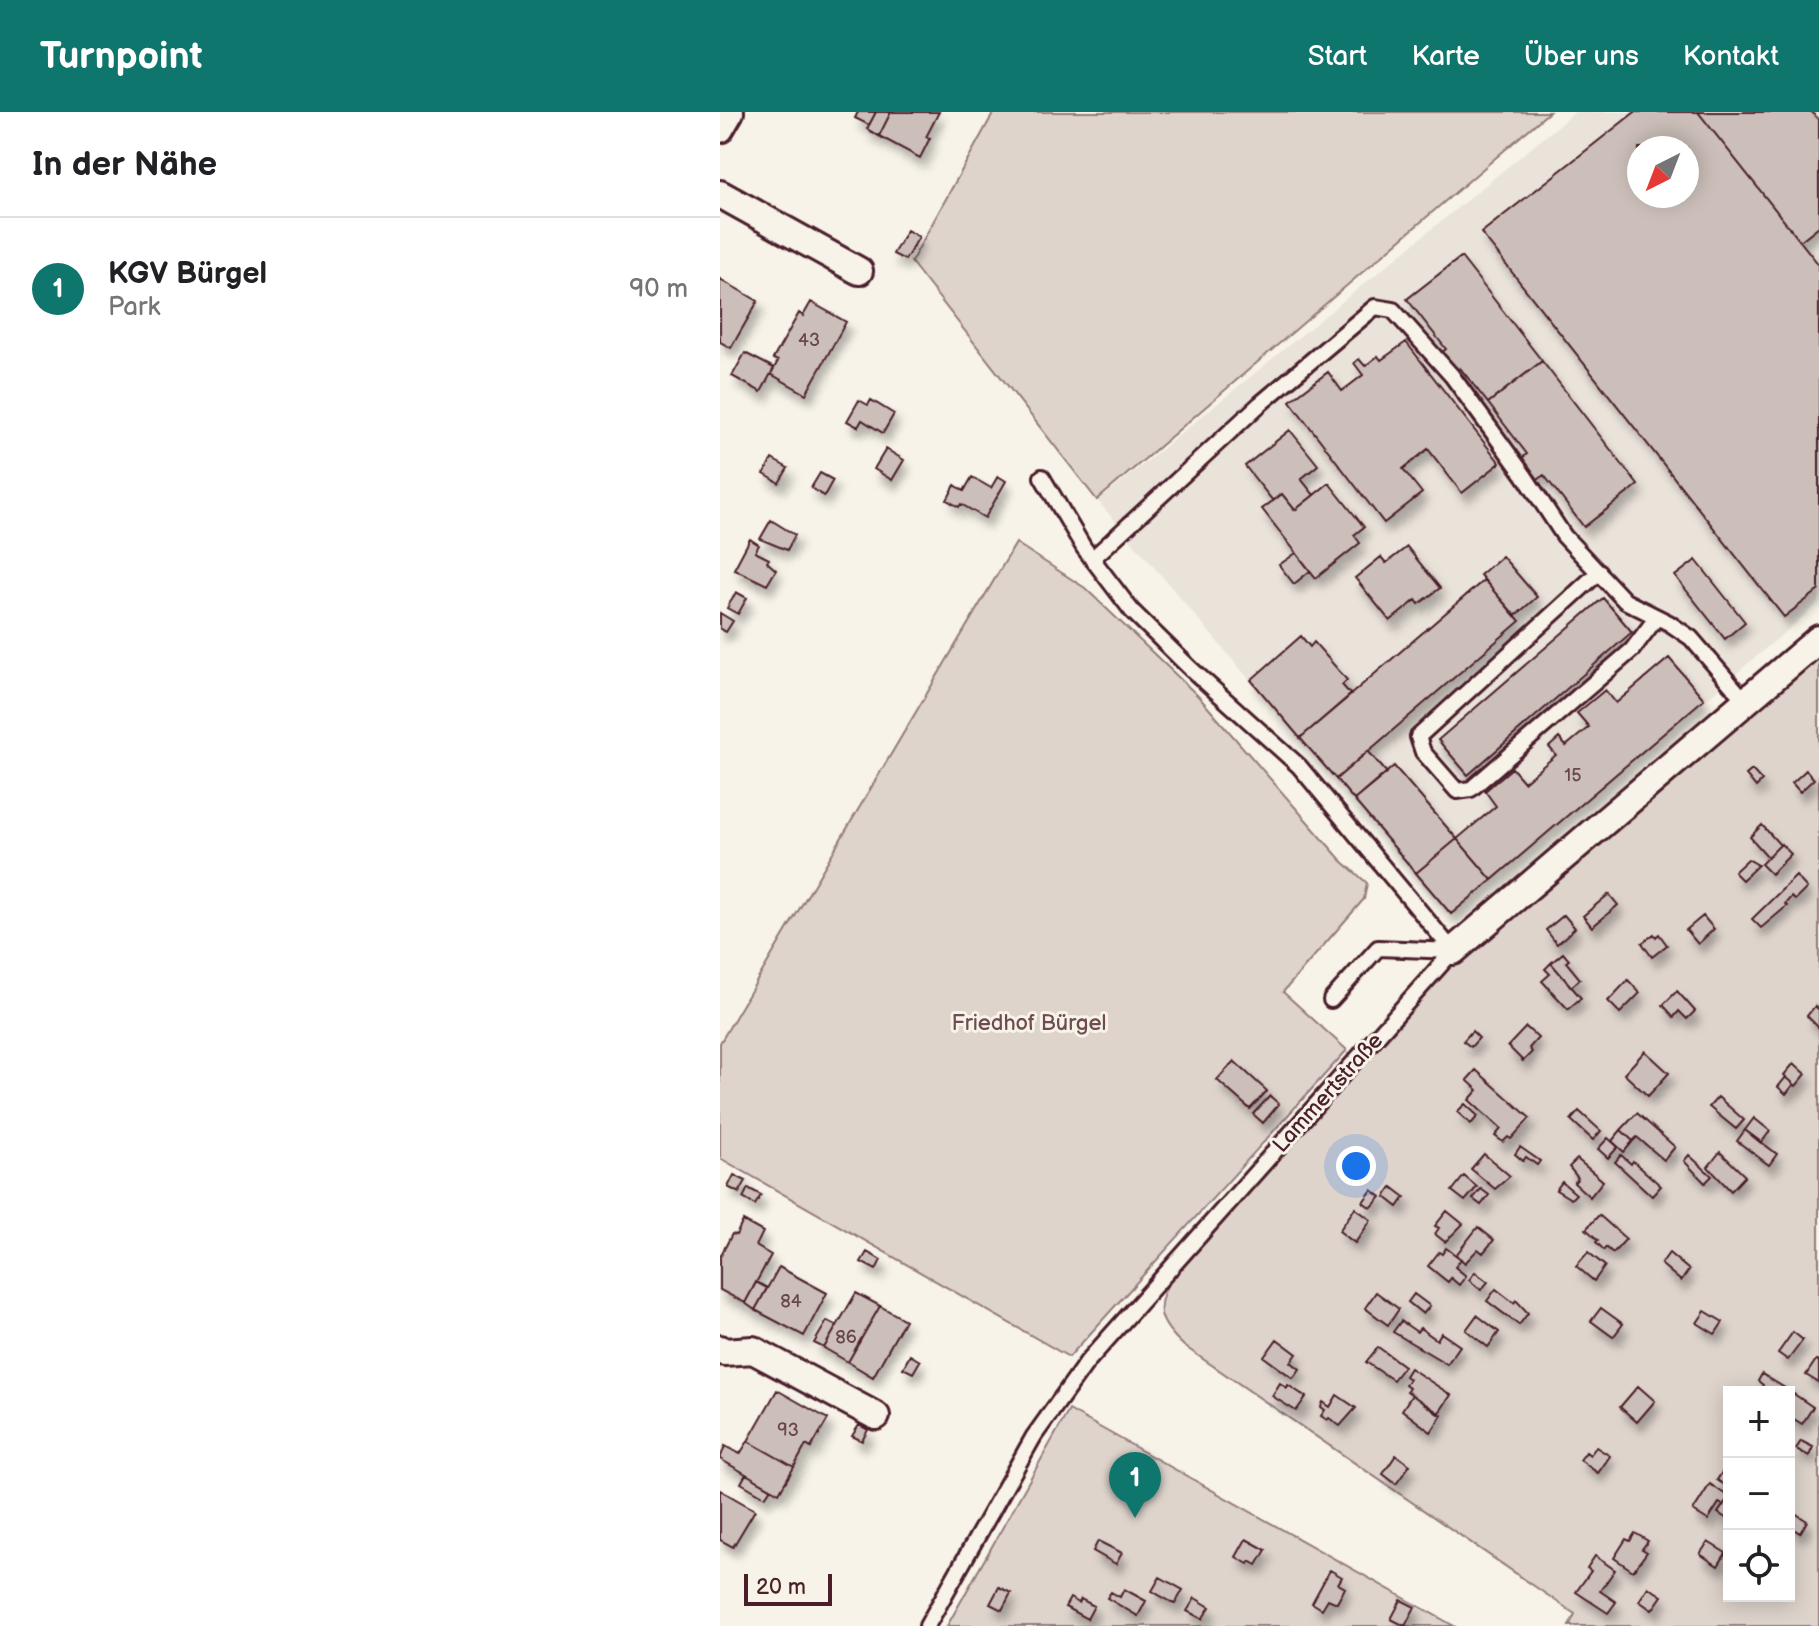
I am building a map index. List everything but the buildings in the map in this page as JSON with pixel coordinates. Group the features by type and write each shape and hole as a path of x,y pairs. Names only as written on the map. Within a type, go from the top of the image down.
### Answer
{"street":[{"path":"720,129 730,112"},
{"path":"720,194 859,271"},
{"name":"Lammertstraße","path":"1453,951 1819,639"},
{"path":"721,1354 753,1350 876,1416"}],"lane":[{"path":"1092,559 1260,404 1375,307 1393,310 1452,376 1564,536 1625,601 1691,638 1746,702"},
{"path":"1042,477 1092,559 1132,611 1299,766 1453,951"},
{"path":"1599,572 1418,737 1423,752 1457,791 1471,789 1632,650 1657,617"},
{"path":"1331,1000 1378,948 1453,951"},
{"name":"Lammertstraße","path":"927,1626 1034,1436 1087,1362 1453,951"}],"shaded area":[{"path":"1575,112 1819,112 1819,603 1451,917 1098,501"}],"green space":[{"path":"994,112 1549,112 1097,500 911,262"},
{"name":"Friedhof Bürgel","path":"1016,543 1085,588 1198,696 1341,860 1367,883 1364,899 1283,992 1347,1050 1069,1357 720,1158 720,1043"},
{"path":"1819,655 1819,1626 1569,1626 1575,1614 1184,1346 1168,1329 1161,1314 1162,1297 1172,1276 1446,970"},
{"path":"1069,1410 1454,1626 947,1626"}],"place":[{"name":"KGV Bürgel","path":"1135,1518"}]}
